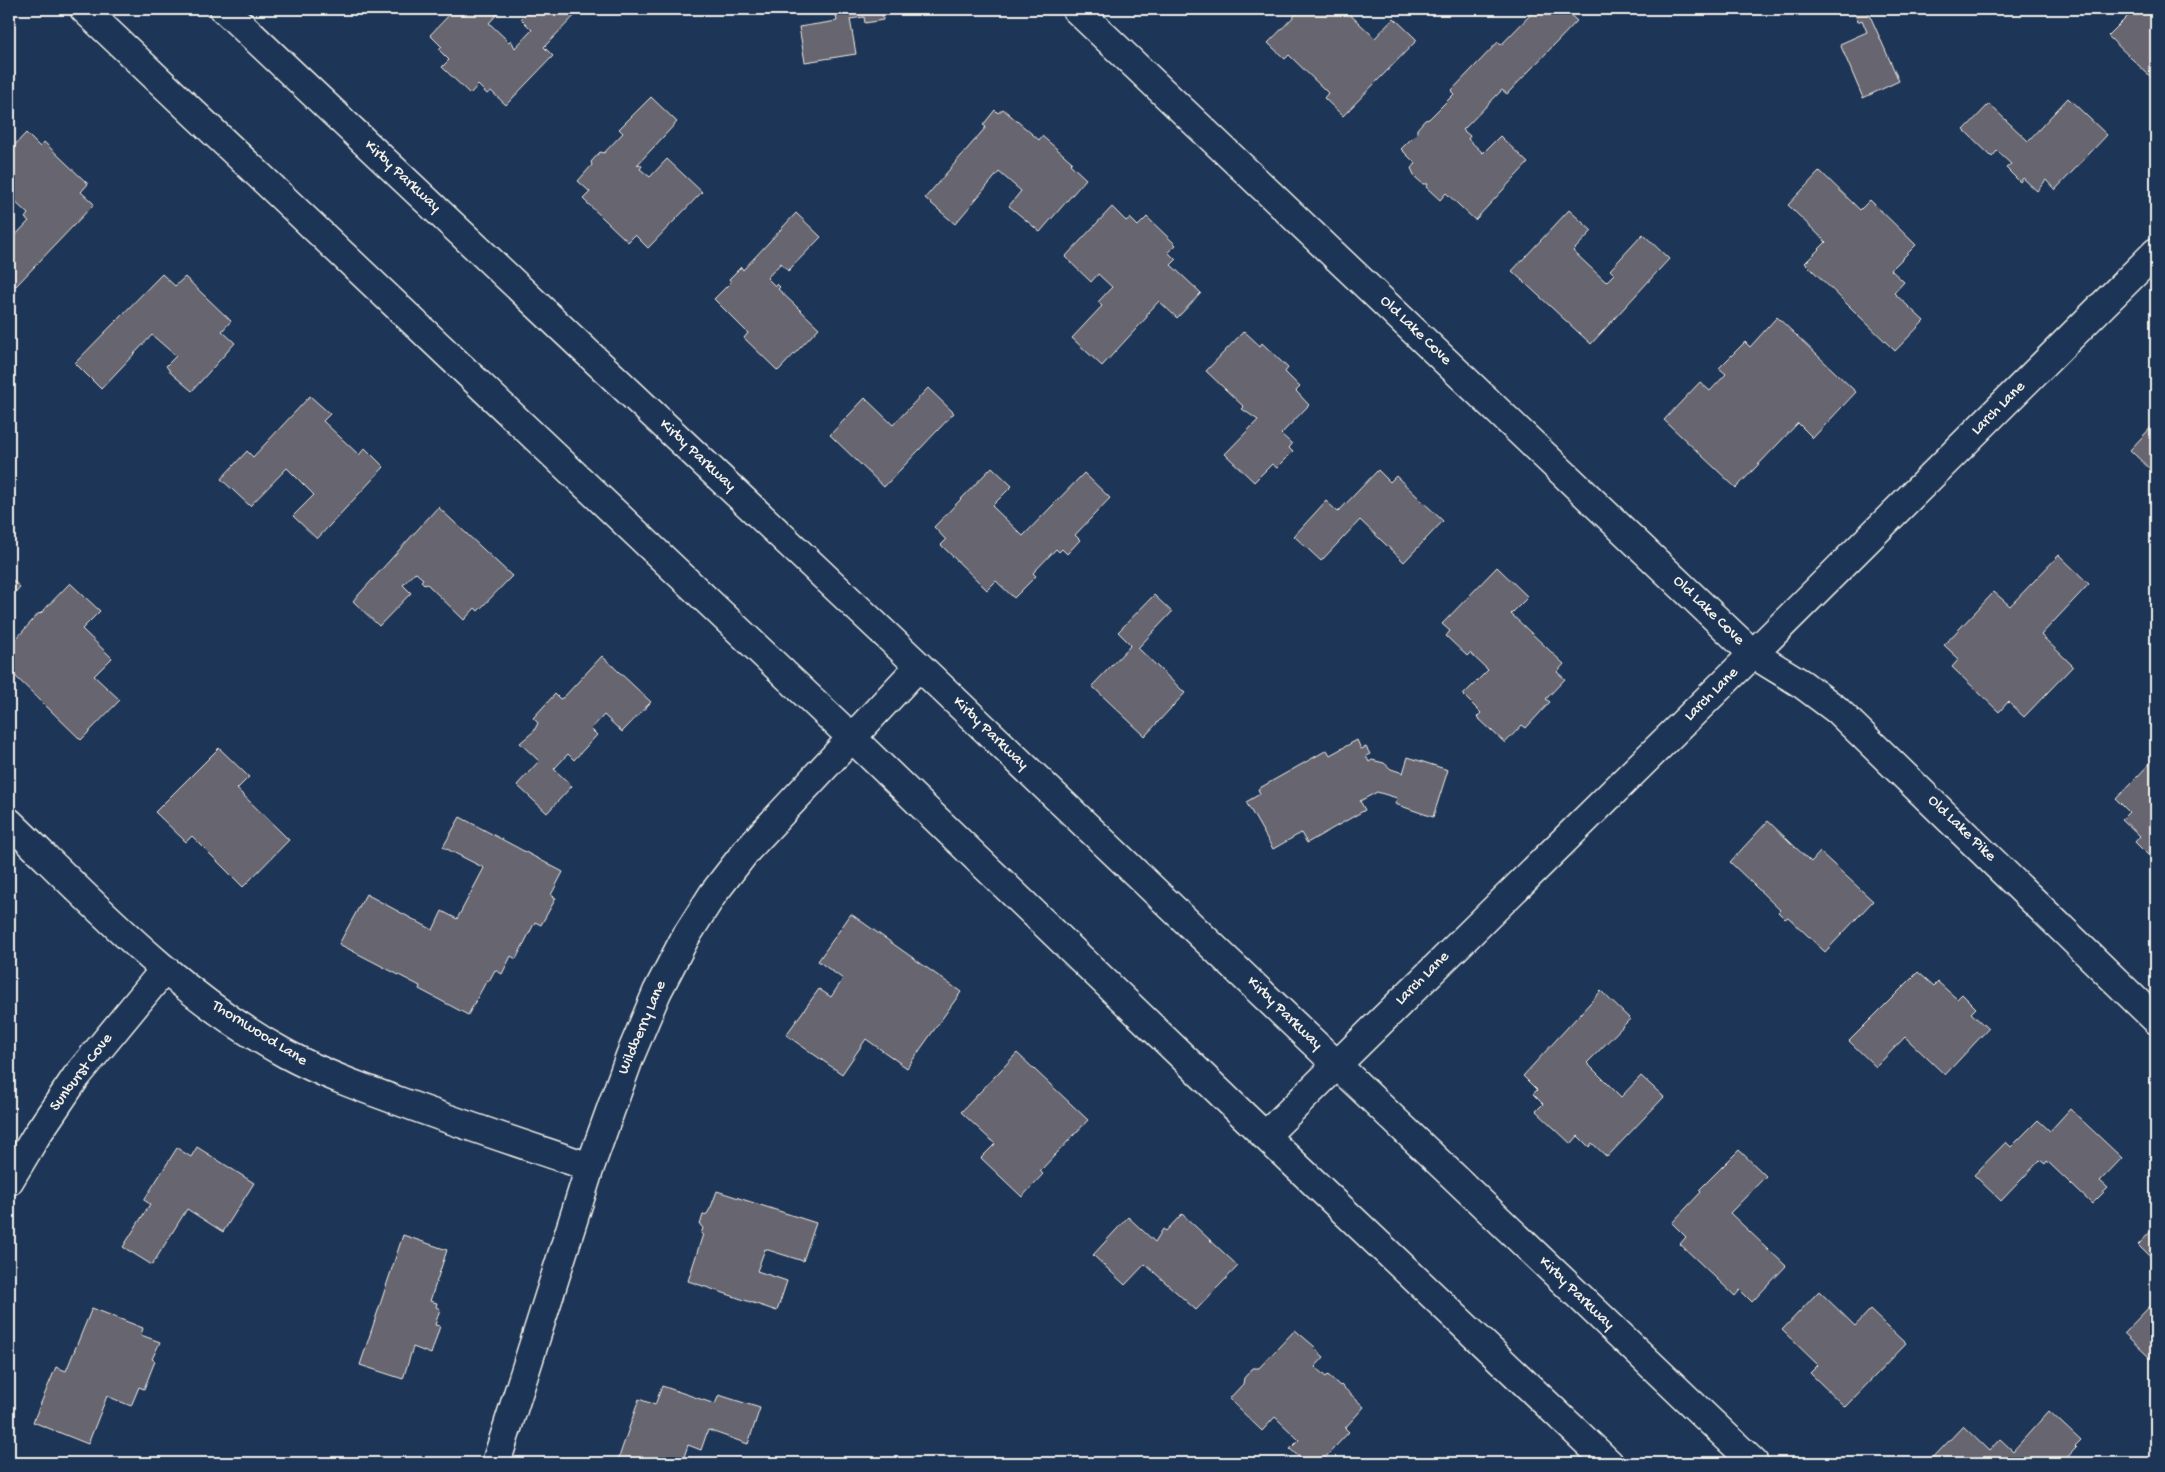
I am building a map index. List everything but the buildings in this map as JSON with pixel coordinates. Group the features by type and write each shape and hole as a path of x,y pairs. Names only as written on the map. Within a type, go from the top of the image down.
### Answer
{"street":[{"path":"84,9 1610,1463"},
{"name":"Kirby Parkway","path":"224,9 1337,1064 1754,1463"},
{"name":"Old Lake Cove","path":"1076,9 1754,654"},
{"name":"Larch Lane","path":"1265,1136 1754,654 2156,252"},
{"name":"Old Lake Pike","path":"1754,654 1802,684 1837,710 2156,1020"},
{"name":"Wildberry Lane","path":"496,1463 590,1167 630,1056 657,992 685,938 713,894 747,850 918,666"},
{"name":"Thornwood Lane","path":"9,822 164,970 241,1026 285,1054 327,1074 452,1120 590,1167"},
{"name":"Sunburst Cove","path":"9,1182 36,1136 76,1077 164,970"}]}
